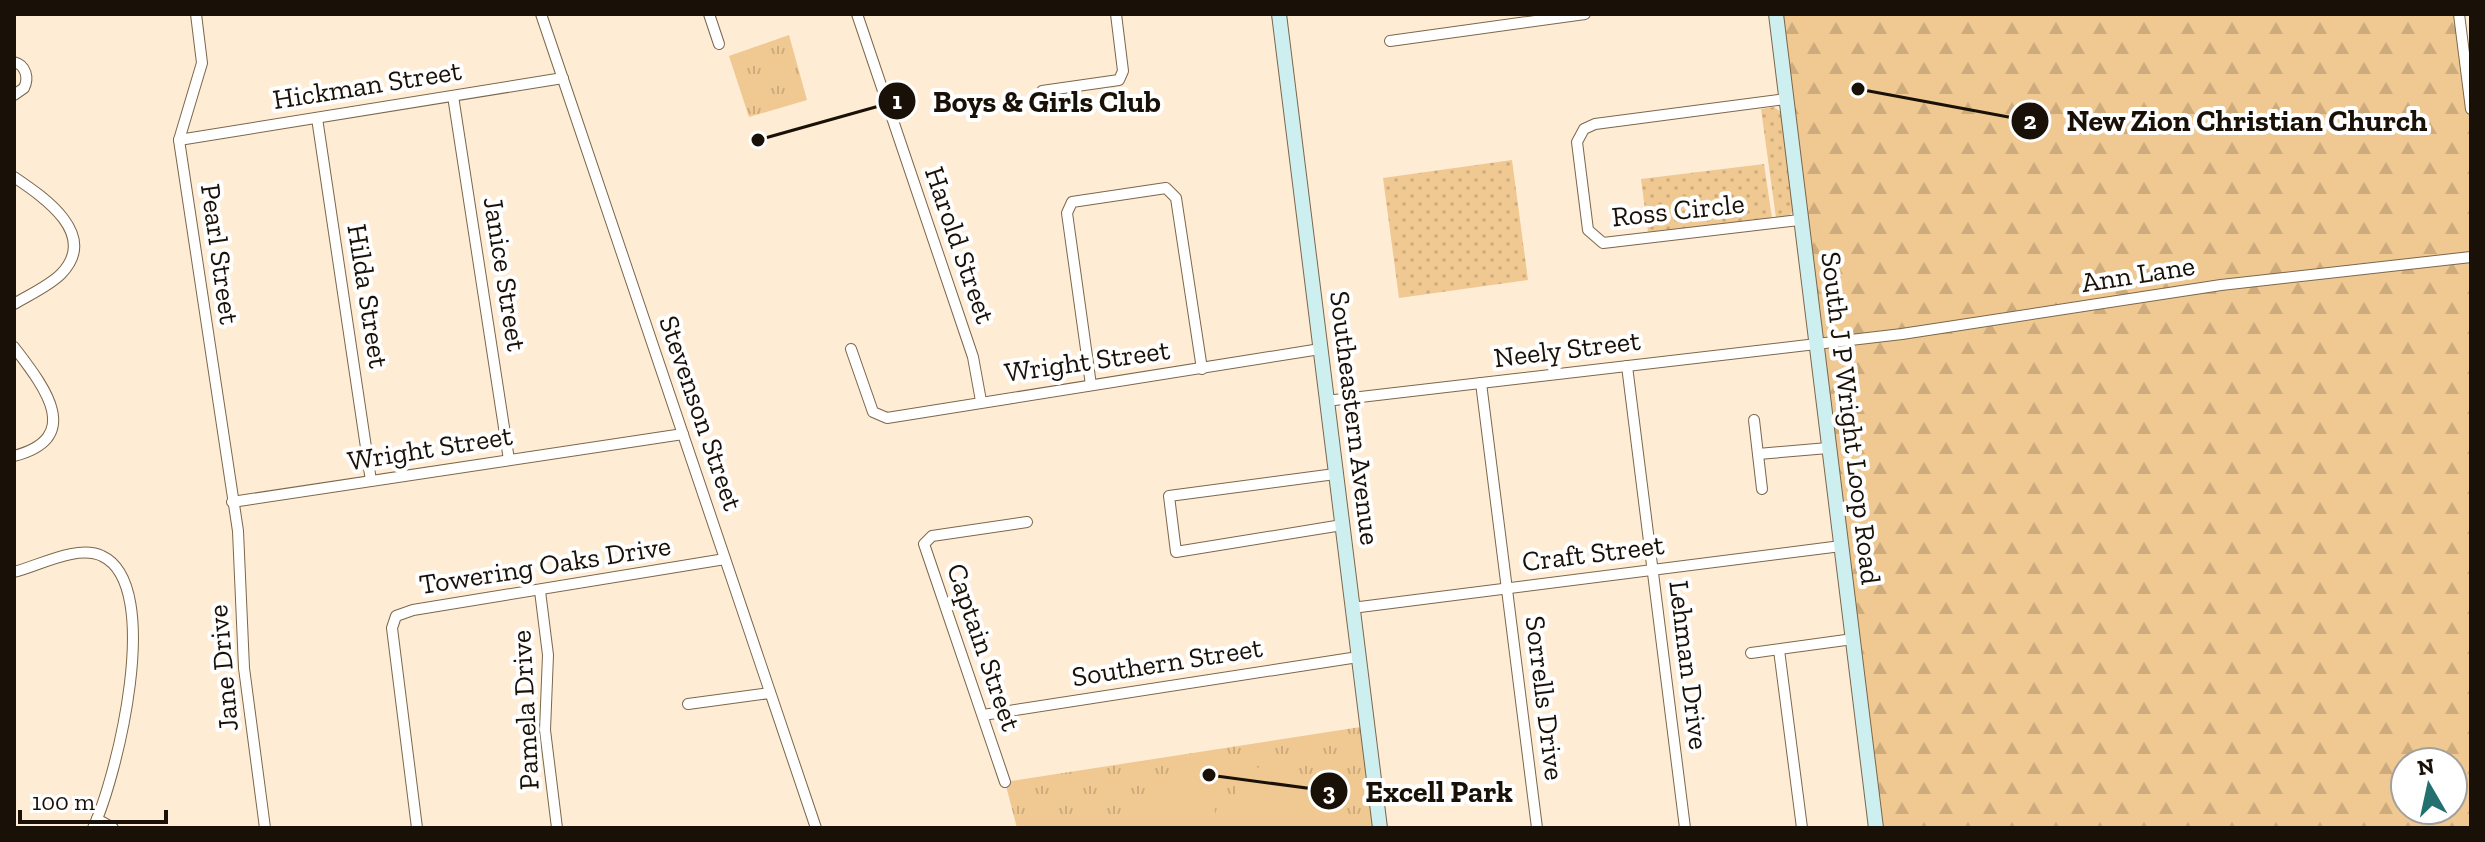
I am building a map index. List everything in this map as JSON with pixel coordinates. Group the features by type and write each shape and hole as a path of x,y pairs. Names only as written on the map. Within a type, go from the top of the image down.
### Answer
{"main road":[{"name":"Southeastern Avenue","path":"1279,14 1380,828"},
{"name":"South J P Wright Loop Road","path":"1776,14 1814,344 1876,828"}],"street":[{"name":"Pearl Street","path":"196,14 202,63 179,140 232,502"},
{"name":"Stevenson Street","path":"541,14 816,828"},
{"path":"709,14 719,44"},
{"name":"Harold Street","path":"857,14 973,357 981,401"},
{"path":"1042,91 1113,83 1122,75 1116,14"},
{"path":"1390,41 1585,14"},
{"path":"2459,14 2471,109"},
{"path":"14,62 23,68 27,77 24,88 14,95"},
{"name":"Hickman Street","path":"179,140 563,78"},
{"name":"Janice Street","path":"453,96 509,460"},
{"name":"Ross Circle","path":"1786,99 1595,124 1584,129 1577,142 1588,230 1603,243 1799,220"},
{"name":"Hilda Street","path":"317,118 371,481"},
{"path":"14,177 56,207 70,229 72,241 71,257 61,274 14,304"},
{"path":"1091,385 1067,213 1072,202 1166,188 1176,198 1202,369"},
{"name":"Ann Lane","path":"1814,344 1902,334 2221,285 2471,257"},
{"name":"Neely Street","path":"1326,401 1814,344"},
{"path":"14,347 49,396 54,417 41,445 14,456"},
{"name":"Wright Street","path":"851,349 873,412 887,418 1320,349"},
{"name":"Lehman Drive","path":"1627,366 1685,828"},
{"name":"Sorrells Drive","path":"1481,383 1537,828"},
{"path":"1754,420 1762,489"},
{"name":"Wright Street","path":"232,502 683,434"},
{"path":"1758,454 1828,448"},
{"path":"1335,474 1169,496 1176,552 1342,525"},
{"name":"Jane Drive","path":"232,502 238,531 244,668 265,828"},
{"name":"Captain Street","path":"1005,782 924,544 938,535 1027,522"},
{"name":"Craft Street","path":"1352,608 1841,546"},
{"path":"14,572 85,552 110,560 123,580 132,639 129,703 114,774 95,824 113,828"},
{"name":"Towering Oaks Drive","path":"417,828 393,619 413,610 725,559"},
{"name":"Pamela Drive","path":"540,591 548,655 545,730 557,828"},
{"path":"1751,653 1853,639"},
{"path":"1779,650 1802,828"},
{"name":"Southern Street","path":"983,715 1358,657"},
{"path":"688,704 770,693"}],"green space":[{"path":"1776,14 2459,14 2471,109 2471,828 1875,828"},
{"path":"789,35 807,100 749,117 729,56"},
{"path":"1774,107 1782,113 1794,210 1789,216 1776,218 1761,109"},
{"path":"1512,160 1528,280 1399,298 1383,178"},
{"path":"1764,164 1772,218 1648,232 1641,179"},
{"path":"1367,726 1380,828 1017,828 1005,782"},
{"path":"1268,767 1313,787 1329,804 1341,828 1240,828 1233,769"},
{"path":"1210,772 1217,828 1128,828 1143,804 1161,788 1183,778"}],"place":[{"name":"New Zion Christian Church","path":"1858,89"},
{"name":"Boys & Girls Club","path":"758,140"},
{"name":"Excell Park","path":"1209,775"}]}
